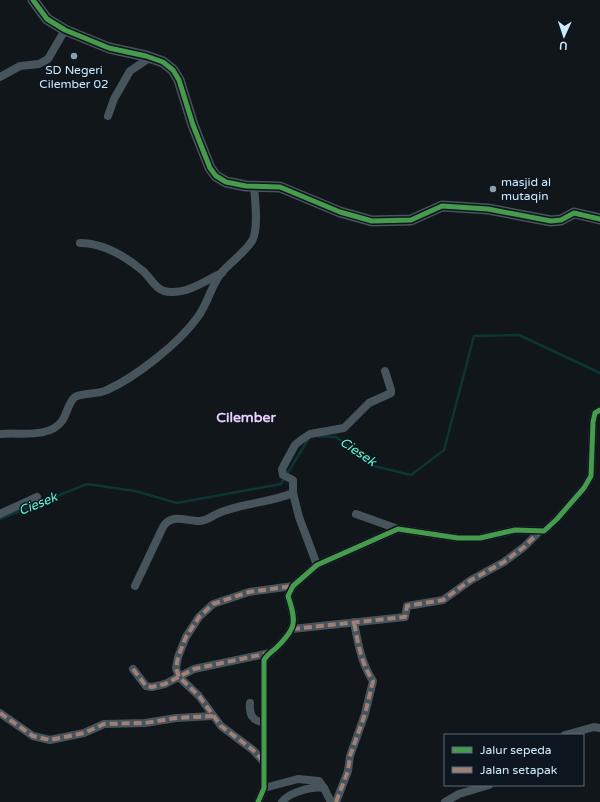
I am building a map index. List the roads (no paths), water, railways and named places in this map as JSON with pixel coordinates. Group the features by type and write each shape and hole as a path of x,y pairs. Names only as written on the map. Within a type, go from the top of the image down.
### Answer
{"street":[{"path":"33,0 46,19 66,30 109,48 151,57 167,65 177,75 193,125 212,171 226,182 254,187 280,187 340,212 377,221 411,220 442,206 488,209 551,221 561,220 574,214 600,219"},
{"path":"0,77 20,66 44,62 48,59 66,30"},
{"path":"108,116 114,99 130,71 151,57"},
{"path":"0,434 39,432 53,429 63,420 75,397 107,390 146,366 198,317 222,273 253,239 255,217 254,187"},
{"path":"80,243 92,244 108,249 136,265 156,287 167,292 184,290 222,273"},
{"path":"317,565 299,517 293,493 294,484 292,478 283,475 283,466 295,445 301,440 310,434 344,428 369,403 390,393 391,390 386,371"},
{"path":"356,514 398,529 458,538 486,537 515,530 544,531 557,519 587,484 592,472 593,419 596,413 600,410"},
{"path":"135,586 163,527 170,520 175,518 207,520 218,513 229,509 265,502 293,493"},
{"path":"0,514 36,497"},
{"path":"258,802 264,788 264,660 288,636 292,629 294,617 288,596 293,586 317,565 398,529"},
{"path":"292,629 404,617 407,606 443,600 472,580 504,562 524,547 539,532"},
{"path":"263,761 253,750 228,733 212,716 199,696 179,677 176,668 180,651 191,628 205,610 213,604 243,593 293,586"},
{"path":"336,802 348,770 350,756 365,714 373,681 364,665 358,647 354,622"},
{"path":"133,669 142,682 149,687 165,684 194,669 271,653"},
{"path":"250,703 249,710 252,718 257,722 263,722"},
{"path":"0,713 33,736 50,740 84,733 104,724 145,723 176,718 212,716"},
{"path":"569,734 594,727 600,728"},
{"path":"264,788 303,779 319,782 324,788 331,802"},
{"path":"445,802 459,794 486,786"},
{"path":"282,802 288,797 316,787 324,788"}],"waterway":[{"name":"Ciesek","path":"317,436 336,437 374,466 411,475 444,450 474,336 519,335 600,373"},
{"name":"Ciesek","path":"0,519 87,484 135,491 177,503 281,484 309,438"}],"place":[{"name":"SD Negeri Cilember 02","path":"74,56"},
{"name":"masjid al mutaqin","path":"493,189"}],"district":[{"name":"Cilember","path":"246,417"}]}
